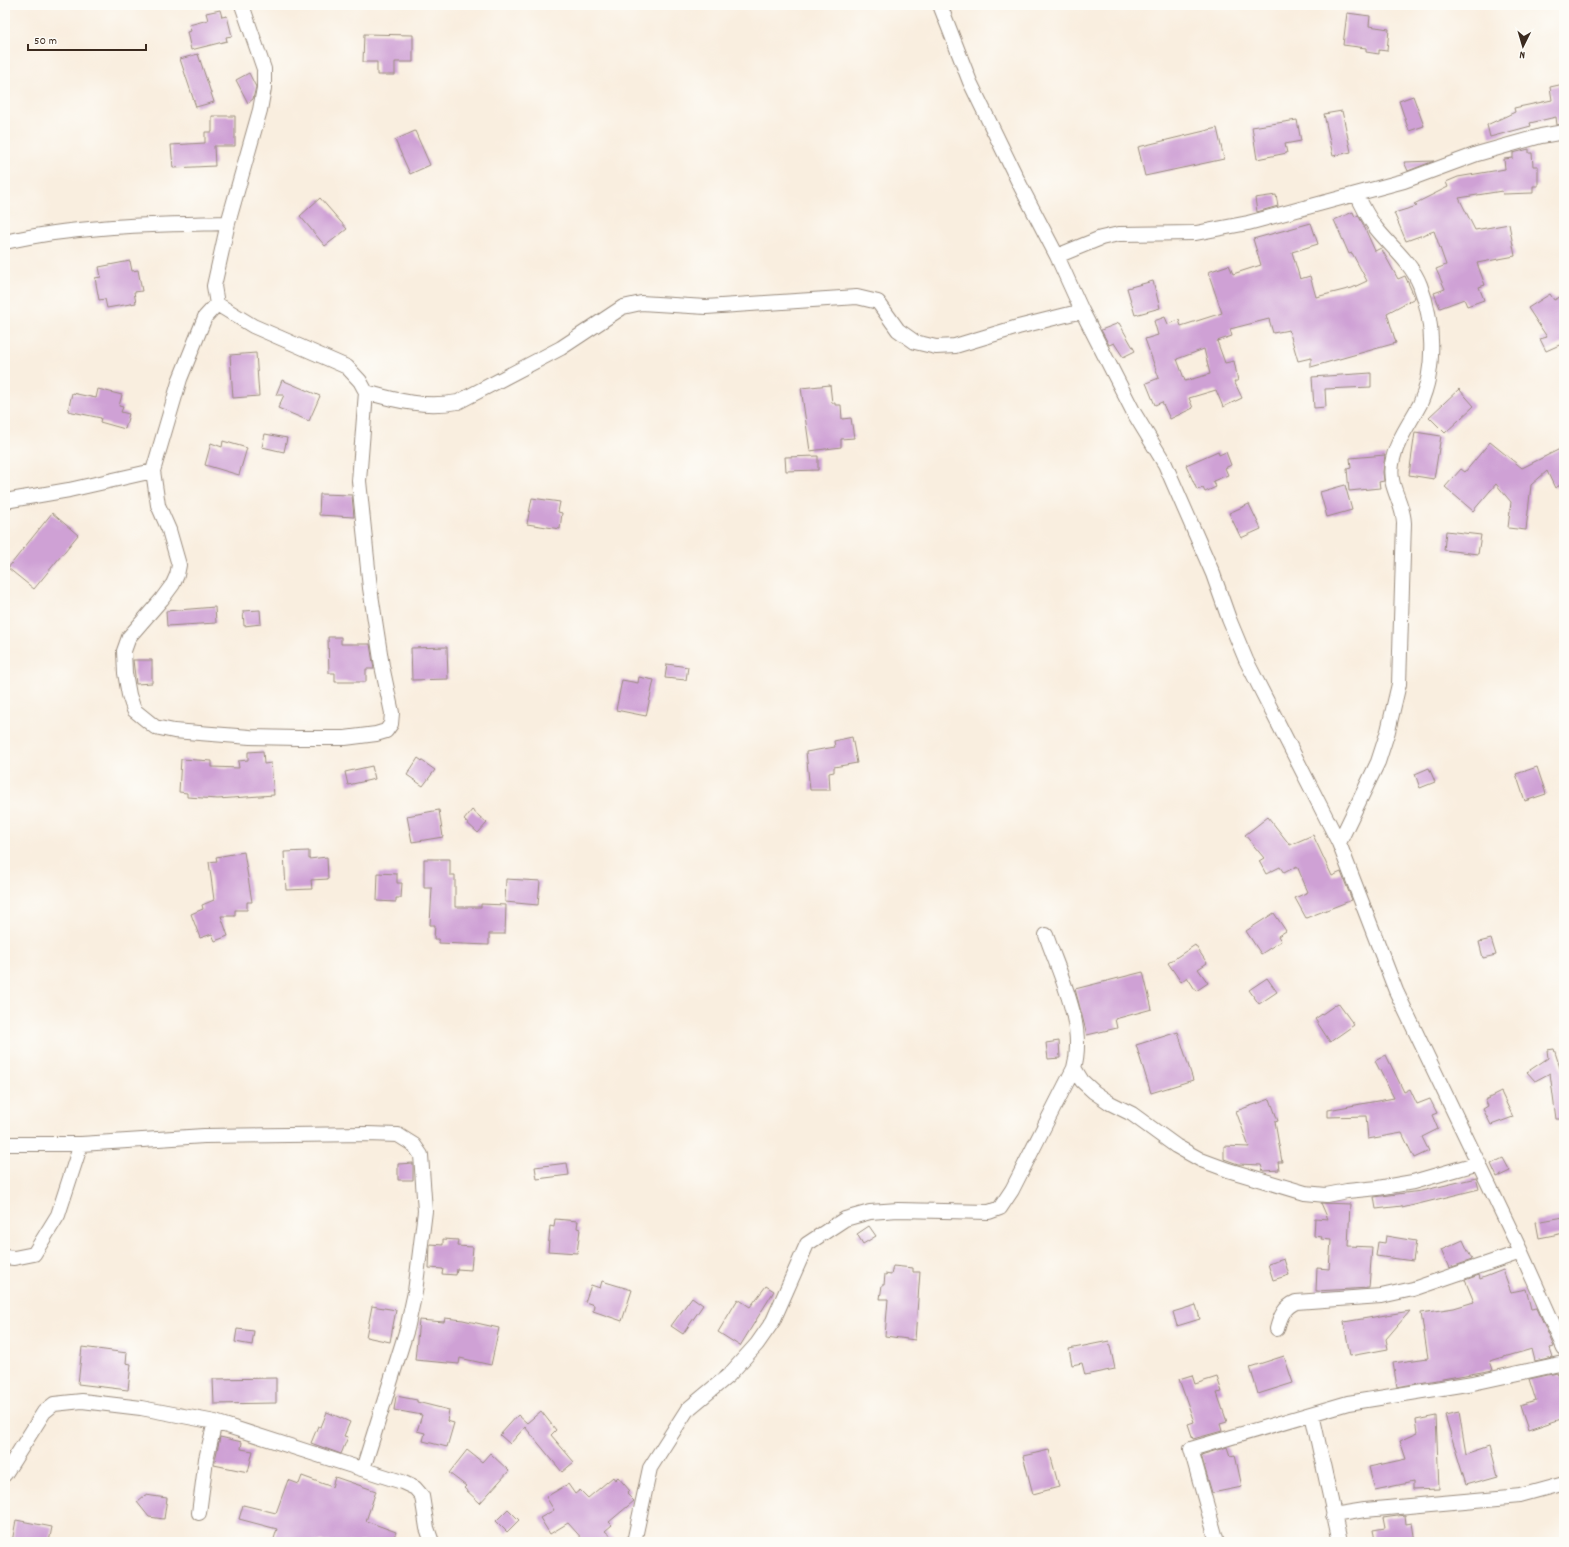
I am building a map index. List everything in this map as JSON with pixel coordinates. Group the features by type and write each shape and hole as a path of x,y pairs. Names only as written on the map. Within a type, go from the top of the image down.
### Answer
{"street":[{"path":"217,304 205,317 180,379 153,471 158,505 169,530 179,565 173,584 129,637 126,644 124,651 125,673 129,695 134,710 155,727 174,731 250,737 345,738 376,734 386,731 391,724 392,713 370,588 359,482 366,392 360,381 347,367 253,326 217,304 214,286 228,223 260,110 264,88 264,69 242,5"},
{"path":"940,5 970,82 1021,187 1057,256 1082,311 1134,413 1165,464 1213,574 1246,660 1338,843 1396,991 1521,1252 1564,1348"},
{"path":"1057,256 1102,238 1119,234 1196,233 1248,223 1404,181 1477,154 1541,136 1564,132"},
{"path":"1338,843 1378,762 1388,731 1399,684 1403,510 1394,487 1392,465 1397,447 1420,402 1427,384 1430,365 1430,331 1427,306 1420,284 1408,264 1365,213 1357,194"},
{"path":"5,242 28,237 90,230 228,223"},
{"path":"366,392 420,404 446,404 458,402 561,348 623,307 641,303 706,307 857,297 878,302 898,330 915,342 936,347 955,346 1018,327 1082,311"},
{"path":"5,501 69,490 153,471"},
{"path":"634,1542 650,1468 687,1410 729,1374 761,1338 773,1321 807,1244 846,1219 870,1212 898,1210 989,1212 1000,1208 1016,1183 1074,1068 1078,1055 1077,1024 1046,935"},
{"path":"1074,1068 1082,1081 1094,1092 1110,1103 1132,1114 1176,1146 1189,1153 1228,1170 1305,1192 1326,1195 1378,1188 1413,1182 1479,1163"},
{"path":"5,1144 81,1144 204,1136 367,1134 398,1135 414,1144 420,1155 425,1211 415,1292 403,1344 363,1469"},
{"path":"5,1257 14,1258 34,1254 43,1242 58,1215 81,1144"},
{"path":"1277,1329 1282,1313 1296,1302 1381,1296 1413,1289 1521,1252"},
{"path":"1217,1542 1191,1449 1348,1404 1473,1384 1564,1363"},
{"path":"5,1474 44,1412 54,1404 68,1401 90,1402 141,1408 215,1422 402,1482 415,1488 422,1496 427,1528 432,1542"},
{"path":"1312,1414 1340,1542"},
{"path":"199,1513 206,1459 215,1422"},
{"path":"1333,1515 1520,1496 1564,1484"}],"building":[{"path":"220,10 222,17 227,16 232,36 226,37 227,41 191,50 187,32 191,31 189,25 208,20 206,13"},
{"path":"1347,13 1370,16 1369,26 1389,29 1387,51 1379,50 1379,54 1366,52 1366,48 1343,45"},
{"path":"364,34 413,35 413,62 395,62 395,75 377,75 377,62 363,62"},
{"path":"198,54 214,102 196,107 180,59"},
{"path":"249,73 256,87 253,99 248,103 236,80"},
{"path":"1564,84 1564,124 1557,125 1556,117 1530,123 1531,126 1490,137 1487,125 1515,112 1514,108 1552,100 1550,87"},
{"path":"1413,96 1424,126 1409,131 1399,101"},
{"path":"1342,111 1351,152 1333,156 1324,114"},
{"path":"212,116 235,116 235,146 214,146 215,166 173,168 171,145 205,143 205,132 212,132"},
{"path":"1297,120 1301,141 1285,144 1287,153 1257,159 1252,127"},
{"path":"1217,128 1224,159 1145,176 1138,147"},
{"path":"415,131 430,165 410,174 395,140"},
{"path":"1529,149 1529,153 1532,153 1533,166 1538,166 1538,186 1533,186 1533,193 1503,194 1502,191 1459,198 1475,230 1509,224 1515,256 1477,263 1485,285 1479,287 1484,300 1467,306 1464,299 1440,308 1434,293 1445,289 1436,269 1446,265 1434,231 1406,241 1394,213 1417,206 1414,204 1448,187 1446,182 1458,177 1505,169 1504,159 1513,158 1513,153"},
{"path":"1434,161 1408,171 1404,162"},
{"path":"1276,195 1278,206 1257,212 1255,198"},
{"path":"320,198 347,229 325,246 300,216"},
{"path":"1353,212 1355,217 1358,215 1375,251 1381,248 1398,279 1405,276 1415,298 1387,313 1396,343 1311,367 1311,358 1298,361 1289,330 1273,333 1269,319 1230,329 1232,336 1217,341 1225,363 1234,361 1238,381 1234,381 1242,398 1223,407 1216,390 1189,398 1193,408 1170,419 1162,402 1155,405 1146,383 1159,378 1145,339 1158,335 1154,321 1165,317 1168,324 1179,320 1181,326 1222,313 1208,272 1229,265 1233,274 1261,265 1253,239 1311,223 1318,244 1292,252 1300,279 1310,276 1316,297 1352,288 1367,281 1352,253 1349,254 1334,220","holes":["1204,349 1210,374 1185,381 1177,359"]},
{"path":"130,261 132,271 138,270 142,291 134,292 136,303 107,308 105,299 99,300 95,278 101,277 99,267"},
{"path":"1153,281 1160,308 1135,315 1127,288"},
{"path":"1550,294 1554,300 1564,295 1564,343 1546,351 1540,339 1547,337 1528,308"},
{"path":"1119,323 1135,351 1123,357 1114,343 1109,345 1101,330"},
{"path":"256,353 259,396 233,398 230,355"},
{"path":"1371,373 1371,387 1325,389 1326,407 1314,408 1312,377"},
{"path":"282,380 320,396 309,421 278,408 284,395 276,395"},
{"path":"830,385 832,403 835,403 835,405 841,405 842,419 851,418 854,438 841,439 841,447 810,451 801,388"},
{"path":"98,389 122,395 119,406 123,407 121,412 129,414 125,429 100,422 101,418 68,411 72,393 96,398"},
{"path":"1459,389 1474,406 1445,433 1429,417"},
{"path":"1415,432 1441,436 1434,479 1409,475"},
{"path":"265,434 287,438 284,452 262,447"},
{"path":"223,441 247,448 239,475 205,465 211,443 222,447"},
{"path":"1490,442 1522,468 1564,447 1564,483 1555,488 1547,471 1531,485 1526,530 1508,528 1511,502 1496,484 1473,511 1445,487 1461,469 1465,472"},
{"path":"1218,451 1219,455 1226,452 1231,465 1225,468 1228,475 1213,481 1216,487 1205,492 1203,488 1197,490 1186,465"},
{"path":"1385,455 1383,472 1384,481 1379,482 1380,488 1349,491 1347,469 1351,468 1350,458"},
{"path":"818,456 818,470 786,471 785,457"},
{"path":"1345,485 1352,510 1327,517 1320,492"},
{"path":"320,494 352,495 354,517 319,515"},
{"path":"532,498 560,502 558,512 562,513 560,529 527,524"},
{"path":"1249,504 1261,529 1241,538 1229,513"},
{"path":"52,513 78,535 34,589 8,568"},
{"path":"1446,531 1481,535 1478,554 1444,550"},
{"path":"215,607 216,623 167,626 166,611"},
{"path":"260,610 261,624 244,626 243,611"},
{"path":"328,637 341,637 341,644 370,644 374,669 366,669 366,682 335,682 335,673 329,673"},
{"path":"447,647 448,679 412,680 411,648"},
{"path":"133,660 152,660 152,683 136,684"},
{"path":"667,664 688,667 686,680 665,678"},
{"path":"639,677 654,680 646,716 616,710 622,680 638,683"},
{"path":"852,737 857,763 834,767 834,772 829,773 830,790 810,790 806,752 835,747 834,741"},
{"path":"263,751 264,764 271,763 274,795 218,799 187,797 187,793 179,792 181,759 212,761 212,767 239,768 238,761 248,760 248,752"},
{"path":"418,758 435,770 423,786 407,775"},
{"path":"372,766 375,779 348,785 345,772"},
{"path":"1537,767 1546,794 1525,801 1516,774"},
{"path":"1429,768 1435,782 1420,788 1415,774"},
{"path":"439,810 443,837 412,842 407,816"},
{"path":"472,810 487,823 478,833 464,820"},
{"path":"1268,817 1290,845 1313,835 1332,876 1341,872 1352,900 1306,918 1295,898 1308,892 1297,866 1284,873 1280,867 1266,874 1259,861 1264,858 1245,835"},
{"path":"309,851 309,859 327,857 328,879 311,880 312,889 286,890 284,852"},
{"path":"244,852 252,902 247,902 247,910 235,910 235,916 221,916 228,936 215,941 212,934 200,938 191,914 203,909 202,905 214,900 209,862 217,861 216,857"},
{"path":"424,859 450,859 450,875 455,875 455,907 481,907 481,904 506,905 505,934 489,934 489,945 439,943 439,939 434,939 435,925 430,925 432,888 424,888"},
{"path":"378,873 397,874 397,883 402,883 401,898 396,898 396,902 377,901"},
{"path":"506,879 540,881 538,905 505,902"},
{"path":"1274,913 1286,931 1278,936 1281,941 1261,954 1246,931"},
{"path":"1491,939 1496,955 1483,958 1479,942"},
{"path":"1195,945 1207,963 1198,969 1208,983 1196,991 1187,977 1181,982 1168,963"},
{"path":"1143,972 1152,1009 1115,1019 1117,1028 1087,1035 1075,989"},
{"path":"1267,978 1277,992 1259,1004 1249,990"},
{"path":"1338,1003 1354,1025 1330,1042 1315,1019"},
{"path":"1178,1032 1193,1080 1151,1093 1136,1045"},
{"path":"1059,1041 1060,1058 1048,1059 1046,1043"},
{"path":"1554,1049 1562,1074 1564,1074 1564,1119 1556,1119 1550,1073 1535,1081 1527,1072 1548,1058 1547,1050"},
{"path":"1386,1055 1404,1092 1410,1089 1417,1104 1430,1099 1437,1113 1432,1115 1438,1129 1422,1137 1429,1151 1414,1158 1402,1133 1368,1139 1366,1116 1328,1117 1328,1110 1394,1098 1375,1061"},
{"path":"1501,1092 1513,1117 1491,1125 1483,1109 1488,1106 1485,1100"},
{"path":"1270,1099 1278,1121 1275,1122 1282,1162 1278,1162 1279,1170 1263,1171 1261,1165 1238,1164 1224,1159 1224,1146 1249,1147 1236,1111"},
{"path":"1503,1158 1510,1171 1497,1177 1491,1164"},
{"path":"413,1163 413,1180 398,1180 398,1164"},
{"path":"567,1163 569,1175 537,1179 535,1167"},
{"path":"1476,1178 1479,1189 1402,1208 1402,1206 1376,1209 1374,1197 1421,1191"},
{"path":"1321,1203 1350,1204 1348,1246 1372,1247 1369,1288 1316,1291 1317,1268 1329,1269 1331,1240 1321,1239 1322,1237 1314,1236 1315,1218 1328,1219"},
{"path":"1564,1217 1564,1233 1539,1238 1536,1222"},
{"path":"555,1219 578,1221 577,1228 580,1229 577,1253 548,1251 550,1226 554,1227"},
{"path":"869,1226 876,1236 863,1244 857,1234"},
{"path":"1386,1236 1416,1241 1413,1261 1376,1256 1378,1242 1385,1243"},
{"path":"443,1239 458,1240 457,1246 473,1247 471,1270 457,1269 456,1275 442,1274 443,1269 429,1268 430,1244 443,1245"},
{"path":"1463,1240 1472,1260 1449,1268 1441,1250"},
{"path":"1284,1259 1289,1275 1273,1280 1268,1264"},
{"path":"893,1266 913,1268 913,1272 920,1272 915,1340 885,1336 888,1299 880,1299 885,1274 891,1275"},
{"path":"1503,1270 1511,1292 1526,1289 1531,1309 1537,1308 1554,1347 1550,1348 1553,1357 1535,1361 1532,1349 1490,1361 1493,1370 1397,1387 1393,1363 1428,1358 1421,1313 1454,1308 1474,1302 1465,1280 1479,1275 1480,1279"},
{"path":"602,1281 632,1290 622,1321 593,1311 594,1305 585,1302 591,1285 600,1288"},
{"path":"766,1286 774,1291 740,1346 718,1332 738,1299 750,1307"},
{"path":"692,1297 703,1305 683,1334 671,1326"},
{"path":"1196,1305 1200,1319 1177,1326 1173,1312"},
{"path":"372,1306 396,1310 390,1342 366,1337"},
{"path":"1410,1311 1386,1339 1388,1349 1350,1356 1344,1322"},
{"path":"445,1318 463,1320 499,1328 491,1365 460,1358 459,1364 415,1360 419,1320 444,1322"},
{"path":"237,1329 254,1331 252,1345 235,1342"},
{"path":"1109,1341 1115,1369 1085,1375 1082,1363 1072,1365 1069,1349"},
{"path":"82,1347 127,1353 126,1363 131,1364 128,1390 78,1384"},
{"path":"1284,1356 1293,1383 1258,1394 1250,1367"},
{"path":"1557,1373 1558,1377 1561,1376 1564,1386 1564,1418 1528,1430 1520,1406 1536,1401 1529,1379"},
{"path":"1192,1375 1195,1384 1217,1377 1222,1392 1217,1393 1227,1422 1220,1424 1222,1431 1193,1439 1188,1424 1194,1422 1179,1379"},
{"path":"276,1378 276,1403 214,1404 213,1379"},
{"path":"396,1396 417,1400 417,1402 449,1410 447,1421 454,1423 447,1447 423,1441 425,1433 417,1431 422,1415 394,1410"},
{"path":"541,1411 556,1430 551,1435 574,1462 562,1472 525,1427 510,1444 500,1435 518,1415 527,1423"},
{"path":"327,1412 350,1422 344,1436 348,1437 341,1454 311,1443 318,1426 321,1427"},
{"path":"1459,1412 1466,1454 1490,1446 1498,1476 1466,1485 1445,1415"},
{"path":"1436,1416 1439,1489 1413,1490 1413,1482 1375,1490 1369,1467 1406,1459 1400,1441 1418,1433 1416,1420"},
{"path":"220,1437 242,1442 241,1449 253,1451 248,1472 214,1465"},
{"path":"1227,1447 1230,1456 1235,1455 1242,1487 1212,1493 1201,1455"},
{"path":"467,1450 482,1462 490,1453 509,1471 480,1503 464,1488 466,1486 449,1473"},
{"path":"1049,1450 1059,1487 1033,1494 1023,1456"},
{"path":"302,1476 332,1487 335,1477 376,1491 366,1521 396,1532 392,1542 273,1542 277,1529 239,1519 243,1505 276,1513 288,1480 299,1484"},
{"path":"613,1477 615,1480 618,1477 630,1491 627,1494 634,1501 609,1522 612,1525 605,1531 618,1542 585,1542 568,1523 550,1534 540,1518 554,1510 546,1497 568,1484 575,1494 580,1490 588,1498"},
{"path":"145,1495 167,1498 164,1519 149,1517 137,1502"},
{"path":"508,1509 519,1520 507,1532 496,1521"},
{"path":"1405,1515 1406,1524 1412,1523 1415,1542 1375,1542 1373,1530 1385,1528 1383,1518"},
{"path":"16,1520 52,1527 49,1542 12,1542"}]}
